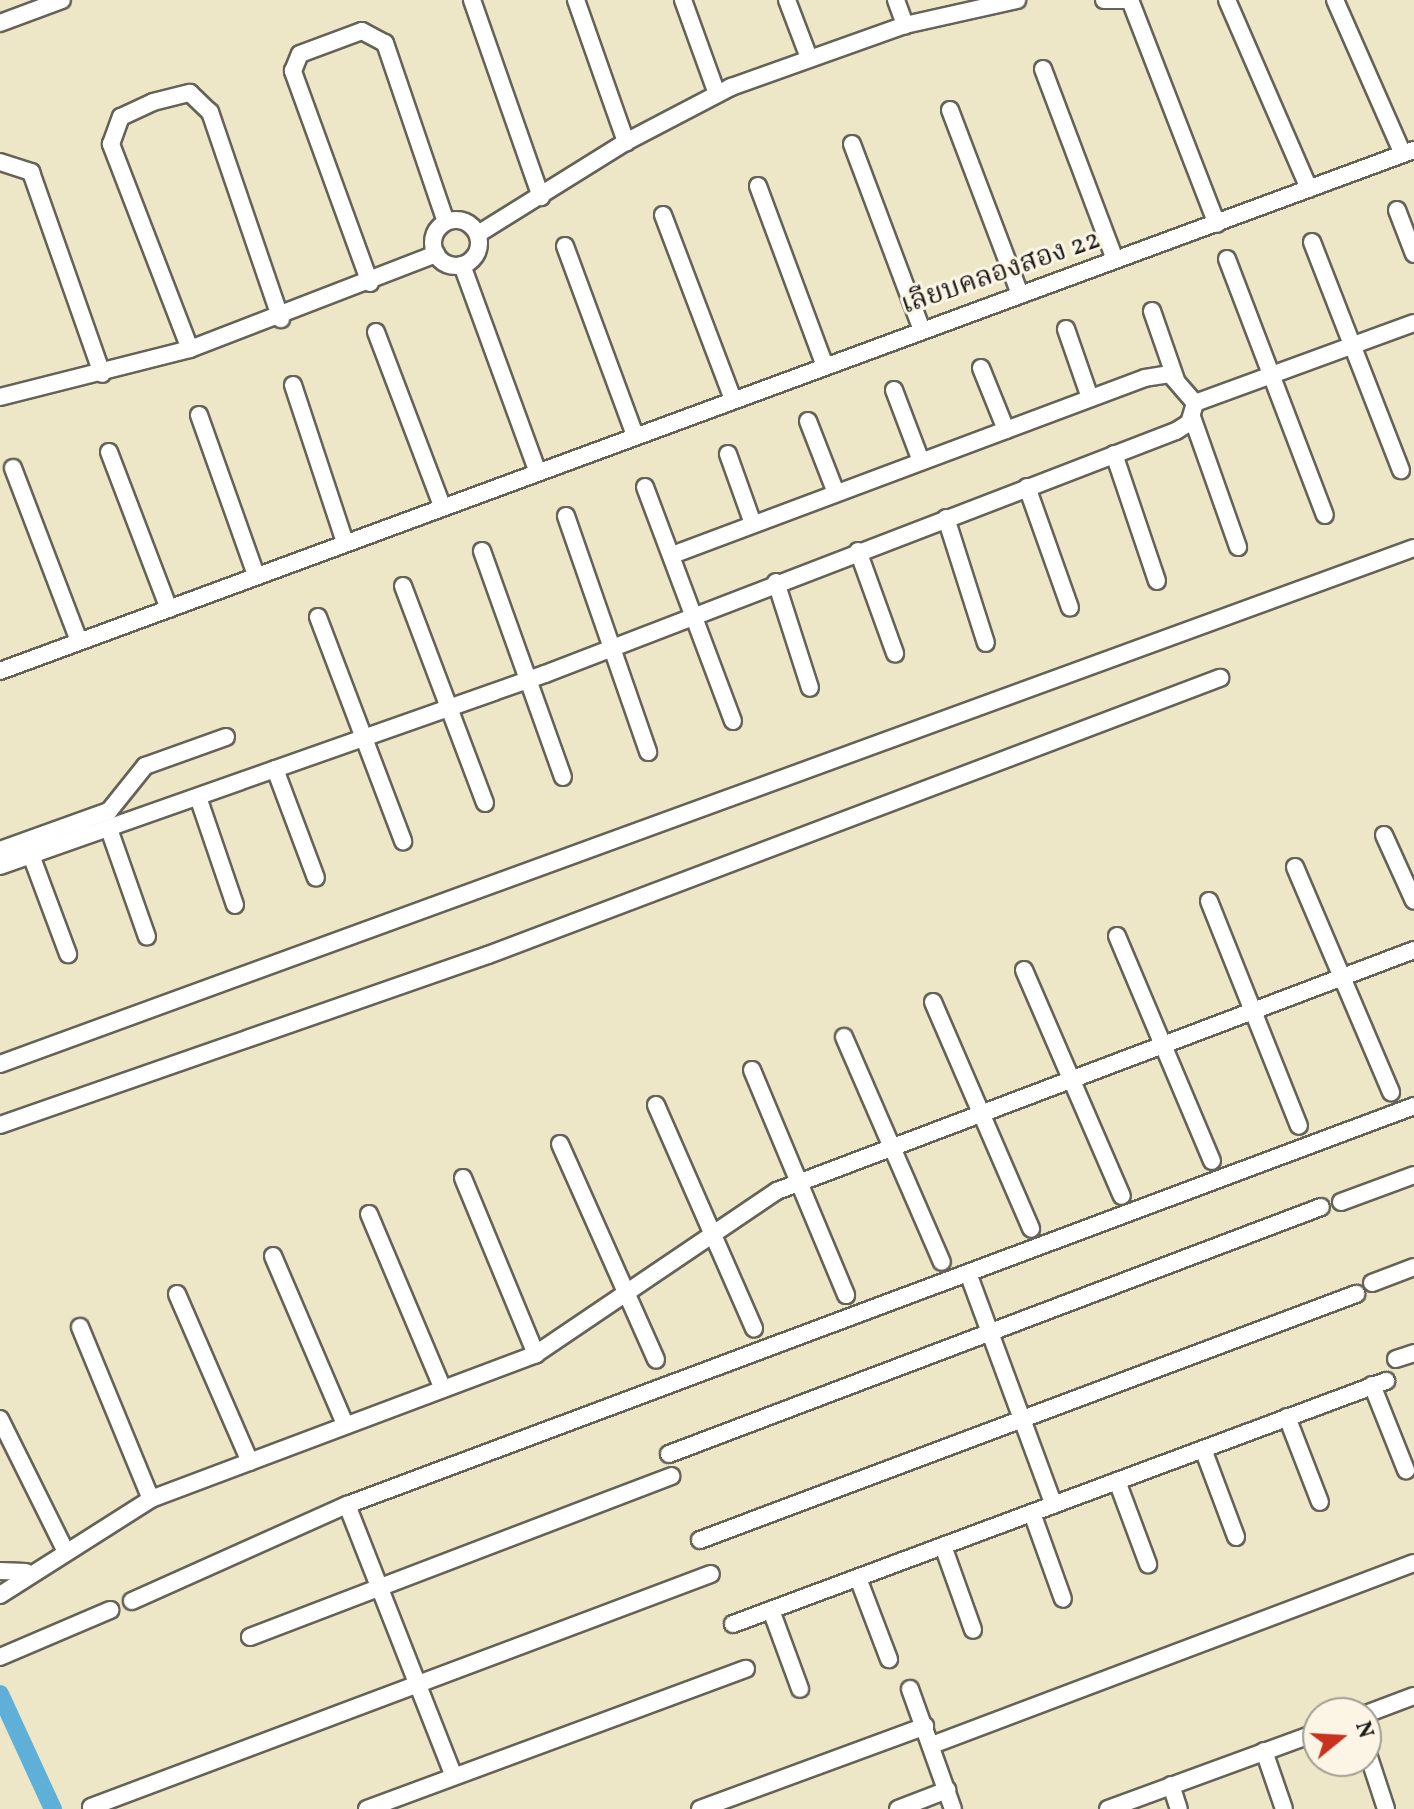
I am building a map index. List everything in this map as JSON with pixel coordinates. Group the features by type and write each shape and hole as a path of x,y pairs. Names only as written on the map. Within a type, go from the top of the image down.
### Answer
{"street":[{"path":"0,23 62,0"},
{"path":"472,0 541,197"},
{"path":"576,0 626,142"},
{"path":"683,0 717,94"},
{"path":"787,0 809,58"},
{"path":"896,0 905,25"},
{"path":"478,234 626,142 717,94 905,25 1011,0"},
{"path":"1104,0 1130,0 1217,224"},
{"path":"1227,0 1309,189"},
{"path":"1335,0 1408,152"},
{"path":"370,283 293,71 300,54 362,31 385,43 446,222"},
{"path":"1043,69 1115,260"},
{"path":"190,349 111,144 121,117 153,102 190,93 210,112 281,319"},
{"path":"950,110 1020,294"},
{"path":"852,144 921,328"},
{"name":"เลียบคลองสอง 22","path":"0,671 634,433 1217,224 1408,152"},
{"path":"0,162 31,172 102,374"},
{"path":"758,186 824,363"},
{"path":"1397,210 1414,254"},
{"path":"663,215 732,397"},
{"path":"436,254 435,233 446,222 467,222 478,234"},
{"path":"462,265 475,256 478,234"},
{"path":"1312,242 1401,470"},
{"path":"565,246 634,433"},
{"path":"0,397 102,374 190,349 281,319 436,254 462,265 537,470"},
{"path":"1227,259 1274,375 1325,515"},
{"path":"1152,311 1176,380 1193,410 1238,547"},
{"path":"0,866 529,679 1176,431 1193,410 1274,375 1414,323"},
{"path":"1066,329 1090,398"},
{"path":"376,332 442,506"},
{"path":"981,368 1006,430"},
{"path":"675,554 1090,398 1161,374 1176,380"},
{"path":"293,385 345,542"},
{"path":"894,390 921,461"},
{"path":"199,415 256,575"},
{"path":"808,421 836,493"},
{"path":"109,452 169,609"},
{"path":"728,454 753,524"},
{"path":"1114,454 1157,581"},
{"path":"13,468 79,641"},
{"path":"645,487 675,554 692,615 733,721"},
{"path":"1027,487 1070,608"},
{"path":"566,516 648,752"},
{"path":"946,518 986,643"},
{"path":"0,1064 1414,548"},
{"path":"482,551 563,777"},
{"path":"858,551 895,653"},
{"path":"776,582 810,688"},
{"path":"403,586 485,803"},
{"path":"318,617 403,841"},
{"path":"0,1125 488,955 1220,678"},
{"path":"0,850 109,811 145,766 226,737"},
{"path":"275,769 316,878"},
{"path":"198,797 235,905"},
{"path":"109,829 147,937"},
{"path":"1384,835 1414,901"},
{"path":"31,855 68,954"},
{"path":"1295,867 1391,1092"},
{"path":"1209,901 1299,1126"},
{"path":"1117,936 1212,1161"},
{"path":"6,1592 26,1572 151,1499 344,1422 536,1354 624,1299 711,1236 799,1184 1414,950"},
{"path":"1024,970 1122,1196"},
{"path":"933,1002 986,1114 1031,1229"},
{"path":"844,1037 942,1262"},
{"path":"752,1070 846,1295"},
{"path":"656,1105 754,1328"},
{"path":"132,1601 347,1505 1414,1106"},
{"path":"560,1144 624,1299 656,1360"},
{"path":"1341,1202 1414,1175"},
{"path":"463,1178 536,1354"},
{"path":"669,1454 1321,1207"},
{"path":"369,1214 442,1387"},
{"path":"273,1256 344,1422"},
{"path":"1372,1283 1414,1267"},
{"path":"968,1273 1054,1505"},
{"path":"177,1294 250,1462"},
{"path":"700,1540 1356,1294"},
{"path":"80,1327 151,1499"},
{"path":"1396,1359 1414,1353"},
{"path":"733,1624 1379,1383 1406,1470"},
{"path":"1287,1417 1320,1502"},
{"path":"0,1419 65,1550"},
{"path":"1203,1449 1236,1537"},
{"path":"250,1637 671,1476"},
{"path":"1117,1481 1148,1564"},
{"path":"347,1505 383,1586 454,1776"},
{"path":"1032,1513 1063,1599"},
{"path":"943,1546 973,1630"},
{"path":"932,1745 1414,1563"},
{"path":"2,1571 26,1572"},
{"path":"91,1807 711,1574"},
{"path":"858,1578 889,1659"},
{"path":"0,1657 110,1610"},
{"path":"771,1610 800,1689"},
{"path":"367,1809 746,1669"},
{"path":"910,1689 953,1809"},
{"path":"1382,1708 1414,1696"},
{"path":"700,1809 925,1726"},
{"path":"1108,1809 1302,1738"},
{"path":"1264,1751 1284,1809"},
{"path":"1376,1777 1386,1809"},
{"path":"1171,1785 1179,1809"},
{"path":"898,1809 947,1790"}],"waterway":[{"path":"0,1694 53,1809"}]}
